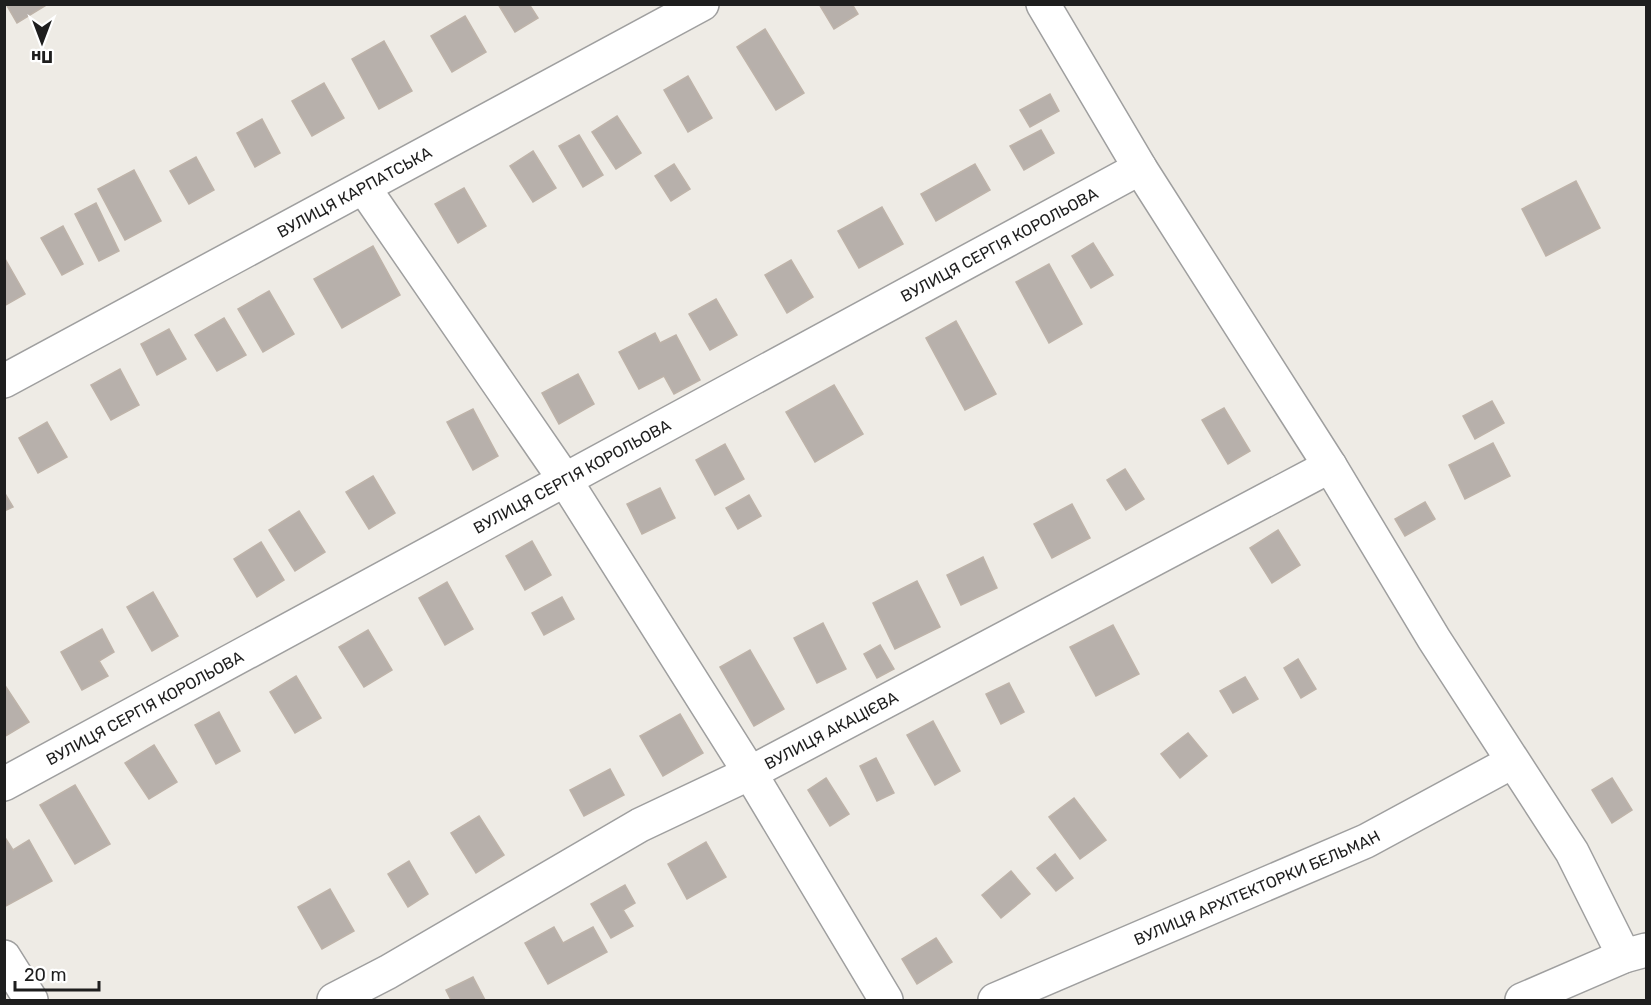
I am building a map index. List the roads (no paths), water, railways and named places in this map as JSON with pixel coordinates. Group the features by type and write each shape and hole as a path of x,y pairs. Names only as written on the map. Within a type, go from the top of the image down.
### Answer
{"street":[{"name":"ВУЛИЦЯ КАРПАТСЬКА","path":"4,381 702,4"},
{"path":"1043,4 1140,168 1330,466 1434,639 1635,953 1522,1000"},
{"name":"ВУЛИЦЯ СЕРГІЯ КОРОЛЬОВА","path":"4,784 1140,168"},
{"path":"364,188 565,480 750,773 886,1000"},
{"name":"ВУЛИЦЯ АКАЦІЄВА","path":"334,1000 388,972 640,825 750,773 1330,466"},
{"name":"ВУЛИЦЯ АРХІТЕКТОРКИ БЕЛЬМАН","path":"995,1000 1366,841 1512,762"},
{"path":"4,957 31,1000"}]}
